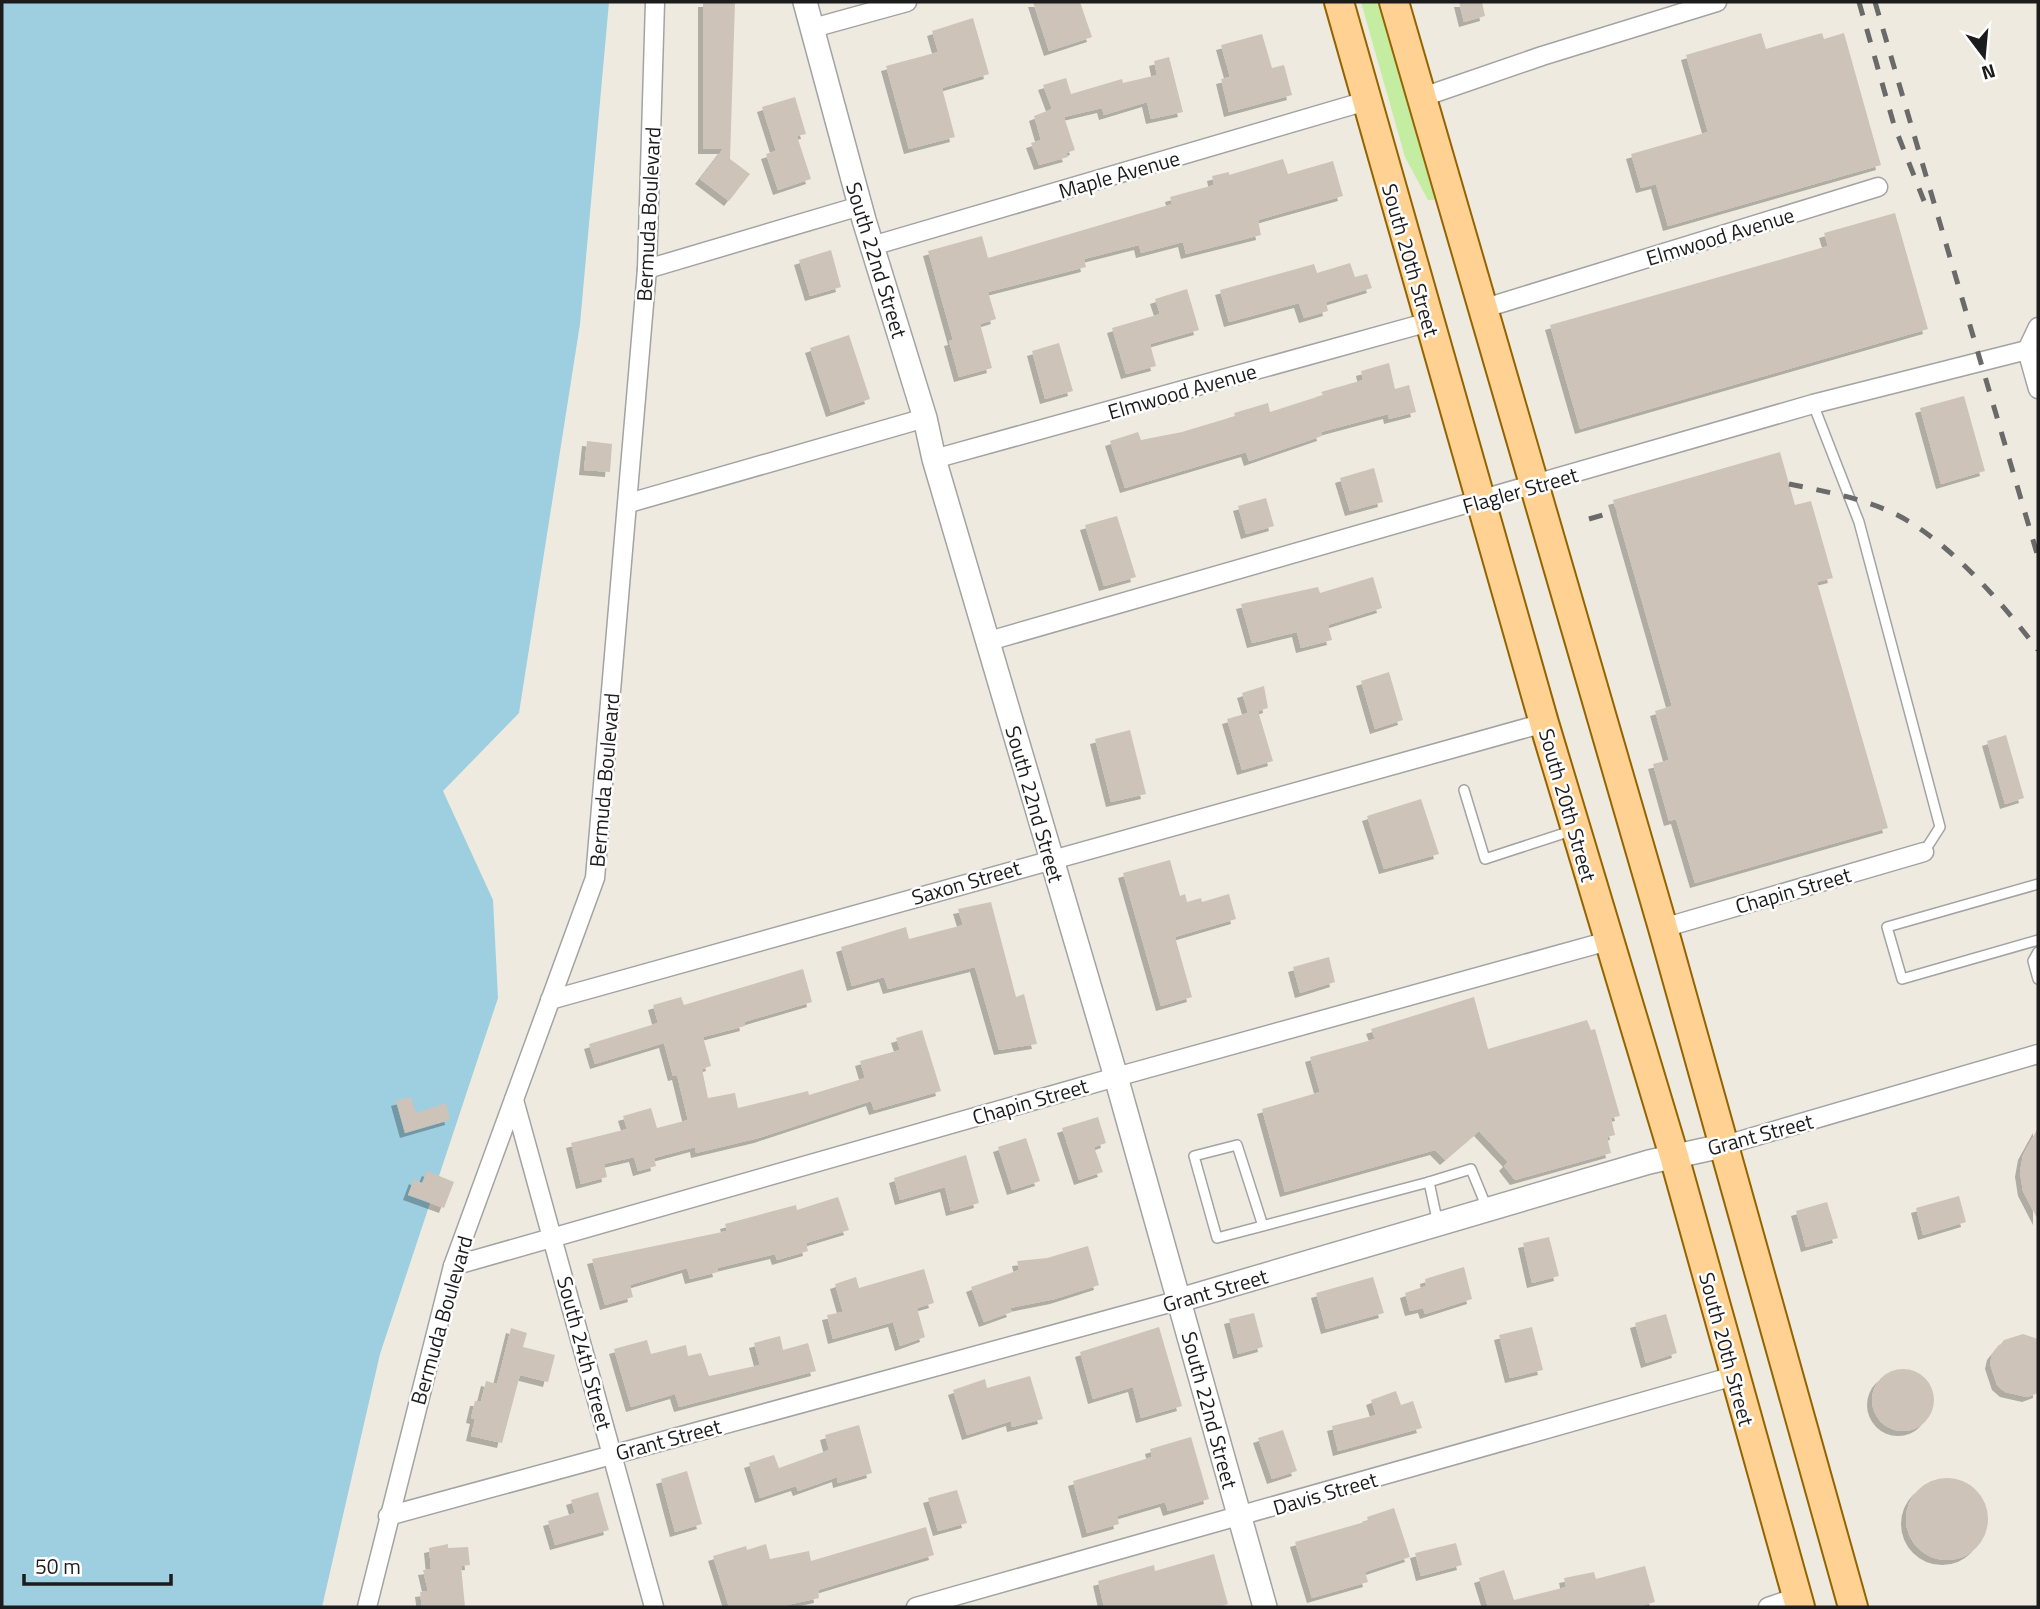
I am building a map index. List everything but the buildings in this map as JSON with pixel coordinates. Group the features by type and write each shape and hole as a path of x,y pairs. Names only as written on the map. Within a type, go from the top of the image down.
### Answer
{"main road":[{"name":"South 20th Street","path":"1339,2 1544,723 1674,1156 1798,1602"},
{"path":"1394,2 1663,928 1853,1607"}],"street":[{"name":"Bermuda Boulevard","path":"367,1607 453,1266 595,877 647,269 655,2"},
{"name":"South 22nd Street","path":"805,2 860,206 925,418 934,459 1116,1077 1265,1607"},
{"path":"813,28 907,2"},
{"path":"1420,98 1542,56 1717,2"},
{"name":"Maple Avenue","path":"872,246 1366,101"},
{"name":"Elmwood Avenue","path":"1482,309 1878,187"},
{"path":"647,269 860,206"},
{"name":"Elmwood Avenue","path":"934,459 1429,322"},
{"path":"2038,327 2032,355 2038,389"},
{"name":"Flagler Street","path":"989,642 1813,404 2032,355"},
{"path":"629,503 925,418"},
{"name":"Saxon Street","path":"551,1000 1050,858 1544,723"},
{"name":"Chapin Street","path":"1663,928 1924,852"},
{"name":"Chapin Street","path":"453,1266 1116,1077 1608,941"},
{"name":"Grant Street","path":"388,1516 1180,1300 1488,1209 1674,1156 1722,1146 2038,1054"},
{"name":"South 24th Street","path":"514,1100 554,1236 654,1607"},
{"name":"Davis Street","path":"916,1607 1734,1376"},
{"path":"1768,1607 1798,1602"}],"lane":[{"path":"1813,404 1859,522 1940,827 1924,852"},
{"path":"1464,790 1485,859 1576,830"},
{"path":"2038,884 1888,927 1902,979 2037,940 2038,951 2033,961 2038,979"},
{"path":"1264,1226 1237,1144 1194,1156 1217,1238 1264,1226 1429,1182 1471,1169 1488,1209"},
{"path":"1429,1182 1438,1224"}],"green space":[{"path":"1361,2 1379,2 1435,200 1428,200 1405,157"}],"water":[{"path":"2,2 609,2 580,324 519,713 443,791 493,900 498,998 380,1354 322,1607 2,1607"}],"railway":[{"path":"1859,2 1894,125 1924,201"},
{"path":"1875,2 2038,557"},
{"path":"1789,484 1876,506 1922,530 1977,578 2038,650"},
{"path":"1589,519 1616,511"}]}
